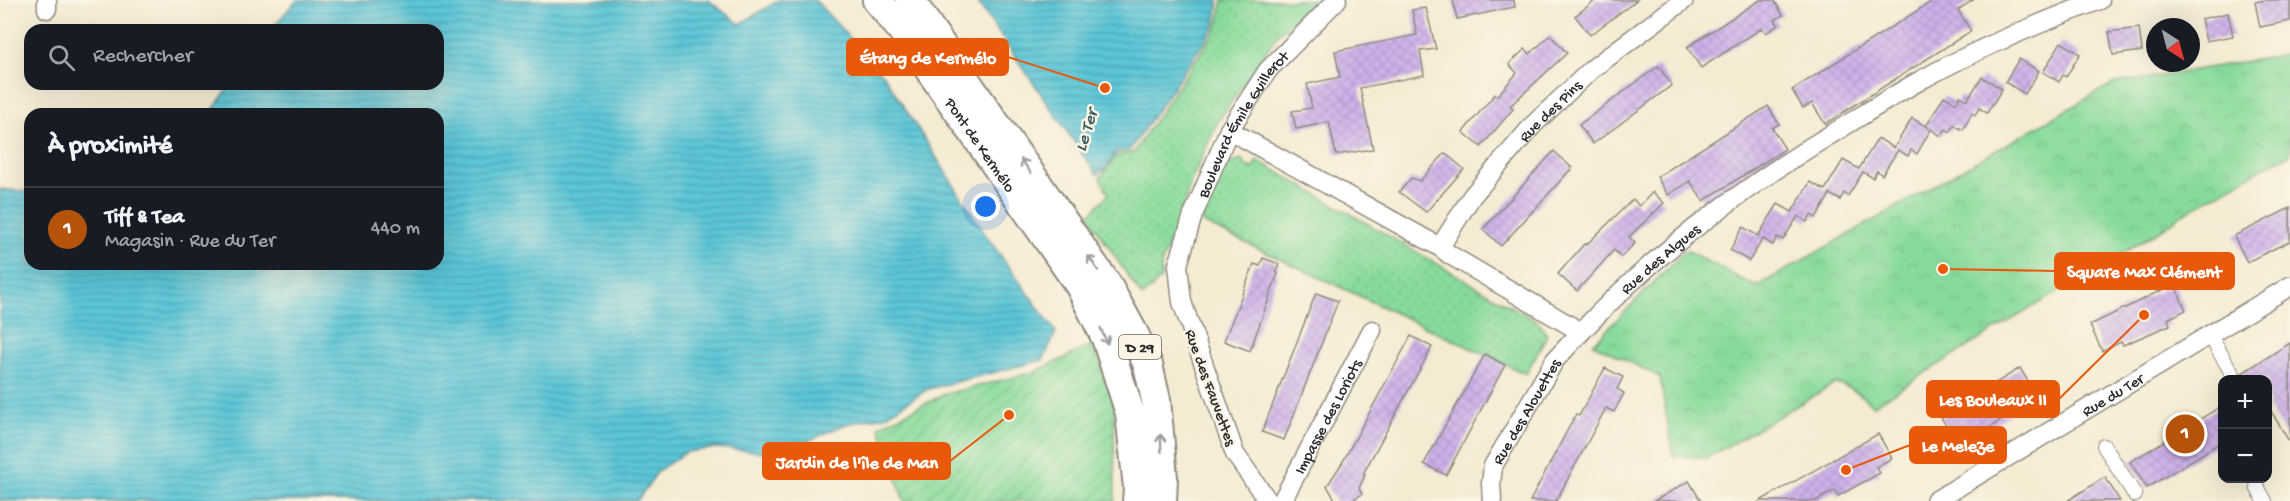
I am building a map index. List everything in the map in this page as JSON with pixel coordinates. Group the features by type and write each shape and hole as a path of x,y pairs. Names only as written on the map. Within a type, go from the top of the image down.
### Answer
{"main road":[{"name":"Pont de Kermélo","path":"877,0 1051,223"},
{"name":"Pont de Kermélo","path":"910,0 1051,223"},
{"name":"D 29","path":"1051,223 1106,338 1130,413 1138,488 1137,501"},
{"name":"D 29","path":"1051,223 1106,283 1148,365 1160,426 1162,501"},
{"path":"1122,501 1130,413"}],"street":[{"name":"Boulevard Émile Guillerot","path":"1178,265 1193,215 1229,130 1268,70 1337,0"},
{"name":"Rue des Algues","path":"1581,332 1655,261 1723,204 1791,158 1922,80 2027,28 2100,0"},
{"name":"Rue des Pins","path":"1440,247 1472,196 1533,125 1592,69 1676,2"},
{"path":"1229,130 1440,247 1581,332"},
{"name":"Rue des Fauvettes","path":"1178,265 1182,302 1235,454 1268,501"},
{"name":"Rue du Ter","path":"1935,501 2290,286"},
{"name":"Impasse des Loriots","path":"1282,501 1372,330"},
{"name":"Rue des Alouettes","path":"1492,501 1493,466 1555,360 1581,332"},
{"path":"2210,334 2233,375"},
{"path":"2104,446 2135,495"},
{"path":"2257,488 2265,501"}],"green space":[{"path":"1223,0 1317,0 1278,34 1218,121 1191,181 1178,225 1161,264 1161,279 1142,297 1088,216 1109,194 1100,178 1117,155 1133,153 1217,28"},
{"path":"2290,54 2290,155 2277,160 2181,215 2167,226 1873,406 1855,391 1834,384 1707,458 1673,456 1660,377 1593,344 1686,250 1756,287 2112,84 2183,72 2200,72 2200,69"},
{"path":"1242,159 1246,166 1253,168 1257,160 1540,323 1547,335 1526,374 1201,222 1216,183 1228,164"},
{"path":"1094,344 1114,403 1115,501 904,501 879,426 945,394 1035,372"}],"water":[{"path":"297,0 708,0 740,24 779,0 815,0 885,77 985,234 1056,332 1043,360 928,389 885,416 846,424 808,441 763,452 717,448 686,452 658,471 637,501 0,501 0,189 24,191 24,270 444,270 444,108 214,108 227,90 444,90 444,24 275,24"},
{"name":"Le Ter","path":"976,0 1219,0 1215,26 1129,151 1116,152 1107,167 1097,175"}],"building":[{"path":"1453,0 1514,0 1515,7 1457,19"},
{"path":"1596,0 1637,0 1590,35 1575,16"},
{"path":"1760,0 1774,0 1783,15 1775,20 1778,25 1766,33 1762,28 1701,68 1687,47"},
{"path":"1934,0 1973,0 1958,10 1971,31 1825,124 1812,103 1803,108 1792,90"},
{"path":"2290,0 2290,21 2260,27 2255,2"},
{"path":"1426,8 1436,49 1420,51 1424,75 1360,88 1373,149 1336,155 1329,122 1296,129 1292,111 1312,108 1307,84 1340,77 1335,51 1417,35 1412,10"},
{"path":"2228,13 2233,36 2206,41 2201,19"},
{"path":"2139,28 2142,51 2113,55 2109,32"},
{"path":"1550,35 1567,53 1510,106 1513,109 1481,147 1463,132 1495,94 1497,96 1517,73 1509,64 1525,49 1530,54"},
{"path":"2061,42 2080,54 2066,77 2063,75 2059,82 2043,72"},
{"path":"2019,59 2039,71 2025,94 2005,82"},
{"path":"1658,66 1672,85 1593,144 1579,125"},
{"path":"1982,77 2002,89 1987,113 1979,108 1975,115 1972,113 1963,130 1954,125 1950,132 1946,129 1941,136 1931,129 1917,154 1911,150 1908,156 1898,150 1882,175 1877,171 1873,178 1863,172 1848,196 1844,193 1840,200 1830,194 1816,218 1811,215 1807,222 1798,216 1783,240 1777,237 1773,245 1763,239 1749,261 1730,250 1743,227 1758,236 1778,204 1792,212 1810,182 1825,190 1843,160 1859,169 1878,138 1894,148 1912,118 1929,128 1926,126 1944,96 1956,103 1960,96 1967,100"},
{"path":"1768,106 1779,124 1772,128 1785,149 1703,201 1690,181 1668,195 1657,177"},
{"path":"1554,151 1572,168 1501,246 1483,229"},
{"path":"1445,153 1464,169 1426,212 1399,192 1411,178 1420,181"},
{"path":"1653,192 1664,203 1629,237 1635,243 1621,257 1614,250 1577,291 1558,274 1584,244 1586,245 1633,199 1639,206"},
{"path":"2290,208 2290,241 2247,262 2234,236"},
{"path":"1263,258 1279,264 1276,272 1278,273 1250,351 1224,341 1254,264 1260,266"},
{"path":"2174,284 2186,310 2168,319 2170,325 2123,345 2121,342 2102,351 2090,325"},
{"path":"1316,293 1338,301 1284,440 1262,432"},
{"path":"1411,336 1432,347 1363,474 1365,475 1359,488 1362,494 1351,501 1336,501 1327,486 1342,463"},
{"path":"2290,343 2290,443 2272,413 2272,375 2243,375 2242,373"},
{"path":"1485,354 1505,365 1446,475 1424,464"},
{"path":"1605,368 1623,377 1617,389 1624,393 1614,412 1606,408 1556,501 1530,501 1576,414 1579,416"},
{"path":"2020,368 2035,393 2017,404 2019,408 1977,436 1974,432 1956,443 1941,417"},
{"path":"2218,408 2218,444 2147,488 2130,462"},
{"path":"1878,434 1892,458 1876,467 1880,473 1838,496 1835,490 1816,501 1760,501"},
{"path":"2105,477 2120,501 2067,501"},
{"path":"1689,481 1701,501 1654,501"}],"place":[{"name":"Étang de Kermélo","path":"1105,88"},
{"name":"Square Max Clément","path":"1943,269"},
{"name":"Les Bouleaux II","path":"2144,315"},
{"name":"Jardin de l'île de Man","path":"1009,415"},
{"name":"Tiff & Tea","path":"2185,434"},
{"name":"Le Meleze","path":"1846,470"}]}
